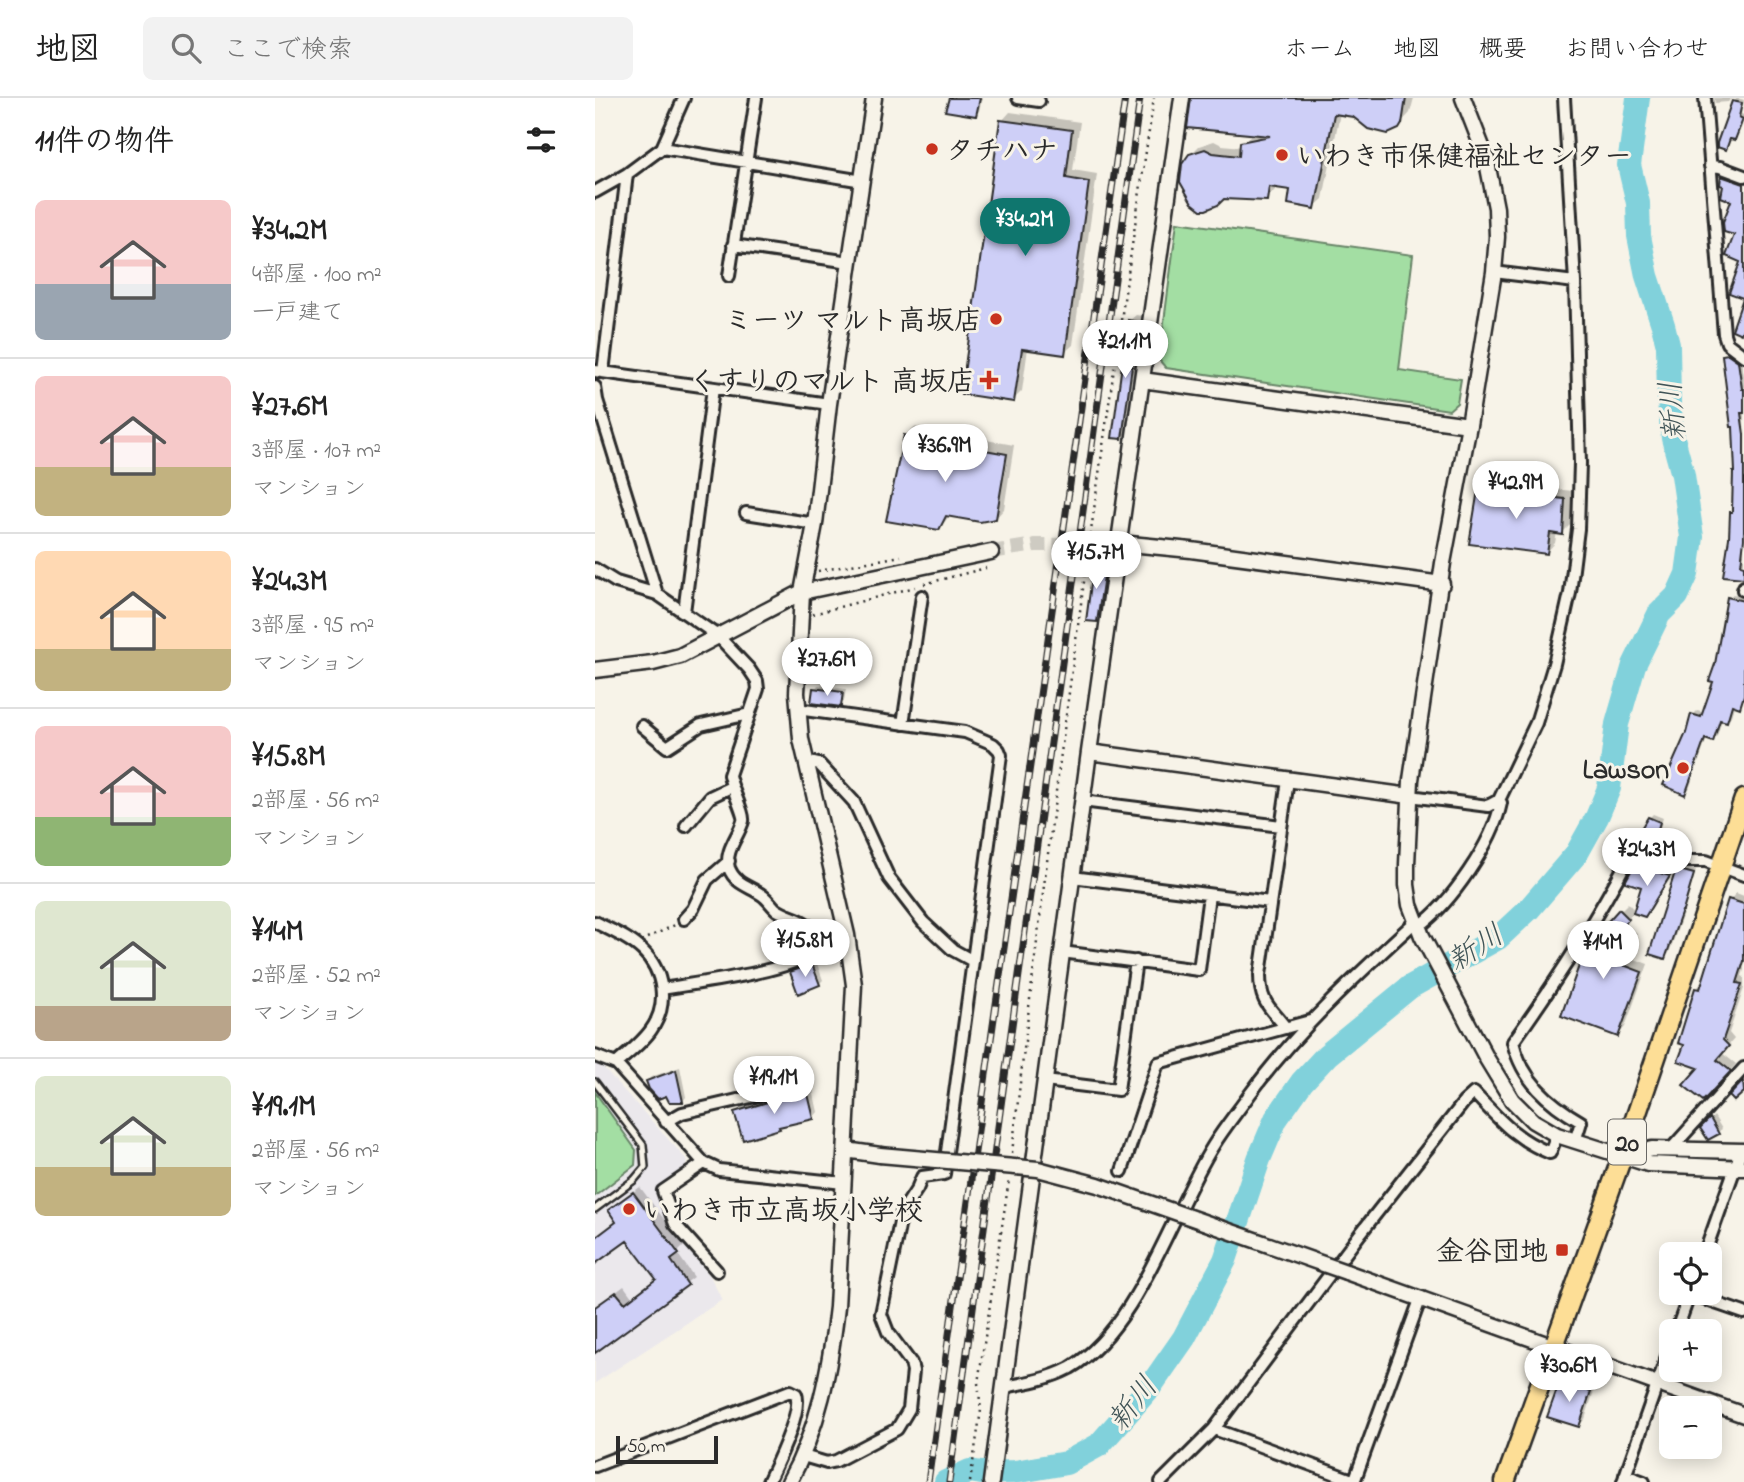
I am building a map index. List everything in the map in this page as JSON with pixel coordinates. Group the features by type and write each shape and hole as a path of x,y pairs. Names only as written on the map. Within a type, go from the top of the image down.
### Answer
{"main road":[{"name":"20","path":"1505,1482 1622,1157 1744,799"}],"street":[{"path":"595,192 627,174 662,148 684,98"},
{"path":"729,276 756,98"},
{"path":"789,1482 803,1456 832,1356 854,985 852,959 806,761 797,709 802,592 815,524 829,404 874,98"},
{"path":"1018,98 1039,101"},
{"path":"991,1482 1082,801 1182,98"},
{"path":"1463,98 1486,157 1492,183 1497,237 1494,272 1469,425 1443,563 1410,796 1407,885 1419,928 1487,1059 1512,1100 1532,1121 1557,1135 1648,1164 1740,1168"},
{"path":"1003,1394 1070,1368 1110,1331 1132,1302 1213,1147 1252,1092 1340,991 1435,913 1474,862 1495,823 1499,800 1536,723 1554,664 1570,593 1578,529 1580,463 1575,282 1564,98"},
{"path":"1705,98 1724,334 1727,344 1744,356"},
{"path":"662,148 863,181"},
{"path":"1710,166 1744,176"},
{"path":"627,174 599,372 829,404"},
{"path":"733,245 850,262"},
{"path":"1494,272 1575,282"},
{"path":"1142,380 1469,425"},
{"path":"595,387 657,594"},
{"path":"684,612 713,388"},
{"path":"746,513 815,524"},
{"path":"1130,544 1442,584"},
{"path":"595,670 641,665 680,656 802,592 994,559"},
{"path":"595,569 616,582 657,594 684,612 718,636 757,681 758,689 729,775 744,820 734,841 729,869 743,886 763,895 776,909 811,928 814,933 812,951 806,957 774,968 662,989"},
{"path":"903,724 922,596"},
{"path":"797,709 965,732 993,744 1001,755 944,1174 922,1177 902,1212 881,1314 888,1332 911,1363 913,1371 909,1409 897,1429 836,1461 827,1463 803,1456"},
{"path":"642,726 667,747 701,725 749,714"},
{"path":"1089,752 1487,806 1499,800"},
{"path":"806,761 819,764 854,802 889,878 923,922 953,950 973,961"},
{"path":"1286,1028 1260,992 1260,975 1287,780"},
{"path":"687,826 710,797 731,787"},
{"path":"1082,801 1281,826"},
{"path":"684,919 693,909 707,880 729,861"},
{"path":"1575,1141 1581,1122 1559,1110 1537,1089 1517,1058 1513,1042 1560,976 1597,917 1627,861 1706,861 1744,875"},
{"path":"1072,877 1271,902"},
{"path":"1062,952 1199,970 1209,894"},
{"path":"595,922 641,948 654,965 662,989 658,1020 650,1032 615,1064"},
{"path":"1045,1081 1118,1090 1136,961"},
{"path":"1122,1171 1158,1063 1313,1020"},
{"path":"595,1056 615,1064 704,1163 719,1170 844,1182"},
{"path":"1671,1149 1744,1068"},
{"path":"666,1122 681,1113 802,1085"},
{"path":"1161,1482 1214,1429 1360,1234 1464,1102 1474,1093 1517,1136 1532,1145 1550,1153 1557,1135"},
{"path":"1622,1157 1652,1149 1743,1151 1740,1168 1709,1242"},
{"path":"846,1150 1038,1169 1098,1185 1421,1297 1744,1415"},
{"path":"704,1163 663,1191 675,1224 717,1271"},
{"path":"1214,1429 1354,1482 1421,1297"},
{"path":"1720,1305 1744,1314"},
{"path":"1644,1482 1624,1479 1659,1381"},
{"path":"595,1466 790,1391 796,1394 798,1406 768,1482"}],"lane":[{"path":"595,1082 643,1145 645,1167 634,1180 595,1209"}],"path":[{"path":"1012,1156 1030,994 1076,642 1154,98"},
{"path":"803,616 842,608 994,559"},
{"path":"636,946 653,934 662,933 684,919"},
{"path":"970,1482 981,1410 978,1383 1010,1170"}],"shaded area":[{"name":"いわき市立高坂小学校","path":"595,1063 600,1064 687,1160 685,1170 659,1187 658,1195 667,1223 710,1276 722,1300 595,1383"}],"green space":[{"path":"1177,222 1413,255 1399,370 1461,379 1457,403 1449,410 1166,368 1159,360"},
{"path":"595,1092 636,1150 635,1165 595,1196"}],"building":[{"path":"949,98 980,98 976,116 945,111"},
{"name":"いわき市保健福祉センター","path":"1191,98 1406,98 1402,124 1399,129 1388,134 1368,129 1353,117 1334,114 1315,209 1288,204 1290,190 1269,187 1267,201 1224,199 1218,205 1201,210 1192,203 1180,182 1182,164 1189,154 1205,149 1213,153 1239,156 1240,142 1270,136 1187,128"},
{"path":"1732,101 1742,103 1739,117 1743,119 1735,140 1730,139 1726,150 1717,147 1717,143"},
{"path":"1000,120 1072,130 1066,178 1089,182 1065,355 1022,349 1014,402 961,394"},
{"path":"1721,176 1744,184 1744,326 1741,334 1732,330 1743,298 1729,293 1740,262 1726,256 1734,235 1724,232 1723,222 1731,201 1721,197"},
{"path":"1128,320 1138,322 1122,439 1112,438"},
{"path":"1728,354 1738,361 1744,389 1744,413 1741,413 1744,434 1744,539 1741,565 1744,566 1744,578 1723,576 1735,472 1733,427 1722,355"},
{"path":"904,435 1007,454 996,519 980,522 946,516 939,530 886,521"},
{"path":"1478,490 1565,499 1563,535 1550,533 1547,554 1469,544"},
{"path":"1094,561 1106,563 1097,622 1086,621"},
{"path":"1727,597 1744,601 1744,695 1740,708 1732,705 1727,722 1720,720 1713,742 1705,739 1685,795 1663,785 1686,733 1691,714 1701,717 1713,682 1709,681 1715,664"},
{"path":"813,688 843,692 841,707 811,703"},
{"path":"1648,817 1660,822 1651,853 1633,853 1634,850 1629,848"},
{"path":"1632,869 1647,869 1670,876 1645,917 1633,913 1641,887 1625,882"},
{"path":"1676,869 1694,874 1665,959 1649,954"},
{"path":"1728,899 1744,904 1744,961 1737,983 1742,984 1723,1040 1729,1046 1717,1060 1731,1071 1703,1101 1683,1085 1698,1068 1678,1061 1684,1045 1678,1043 1695,988 1700,989"},
{"path":"1619,909 1629,919 1617,932 1631,941 1618,963 1642,972 1618,1037 1561,1016 1585,949 1599,926 1602,928"},
{"path":"812,964 820,985 798,994 790,972"},
{"path":"676,1070 683,1102 669,1102 666,1096 658,1099 646,1081"},
{"path":"1743,1081 1744,1092 1734,1101 1729,1096"},
{"path":"808,1094 814,1119 779,1127 780,1129 743,1140 734,1112"},
{"path":"1710,1118 1719,1134 1708,1140 1700,1128"},
{"path":"633,1192 679,1254 671,1260 688,1285 595,1353 595,1307 616,1292 625,1303 656,1279 627,1241 595,1264 595,1238 616,1222 608,1210"},
{"path":"1560,1381 1591,1391 1579,1427 1547,1417"}],"waterway":[{"name":"新川","path":"946,1482 970,1471 1015,1472 1066,1463 1099,1445 1150,1387 1184,1338 1225,1260 1259,1159 1276,1119 1302,1082 1327,1055 1410,987 1498,938 1529,909 1577,853 1597,817 1609,788 1617,724 1634,665 1659,614 1677,596 1687,574 1692,537 1683,475 1673,438 1668,345 1647,276 1639,236 1638,203 1629,165 1638,98"}],"tunnel":[{"path":"991,552 1035,545 1129,544"}],"railway":[{"path":"928,1482 1125,98"},
{"path":"949,1482 1140,98"}],"place":[{"name":"タチハナ","path":"932,149"},
{"name":"いわき市保健福祉センター","path":"1282,155"},
{"name":"ミーツ マルト高坂店","path":"996,319"},
{"name":"くすりのマルト 高坂店","path":"989,380"},
{"name":"Lawson","path":"1683,768"},
{"name":"いわき市立高坂小学校","path":"629,1209"},
{"name":"金谷団地","path":"1562,1250"}]}
